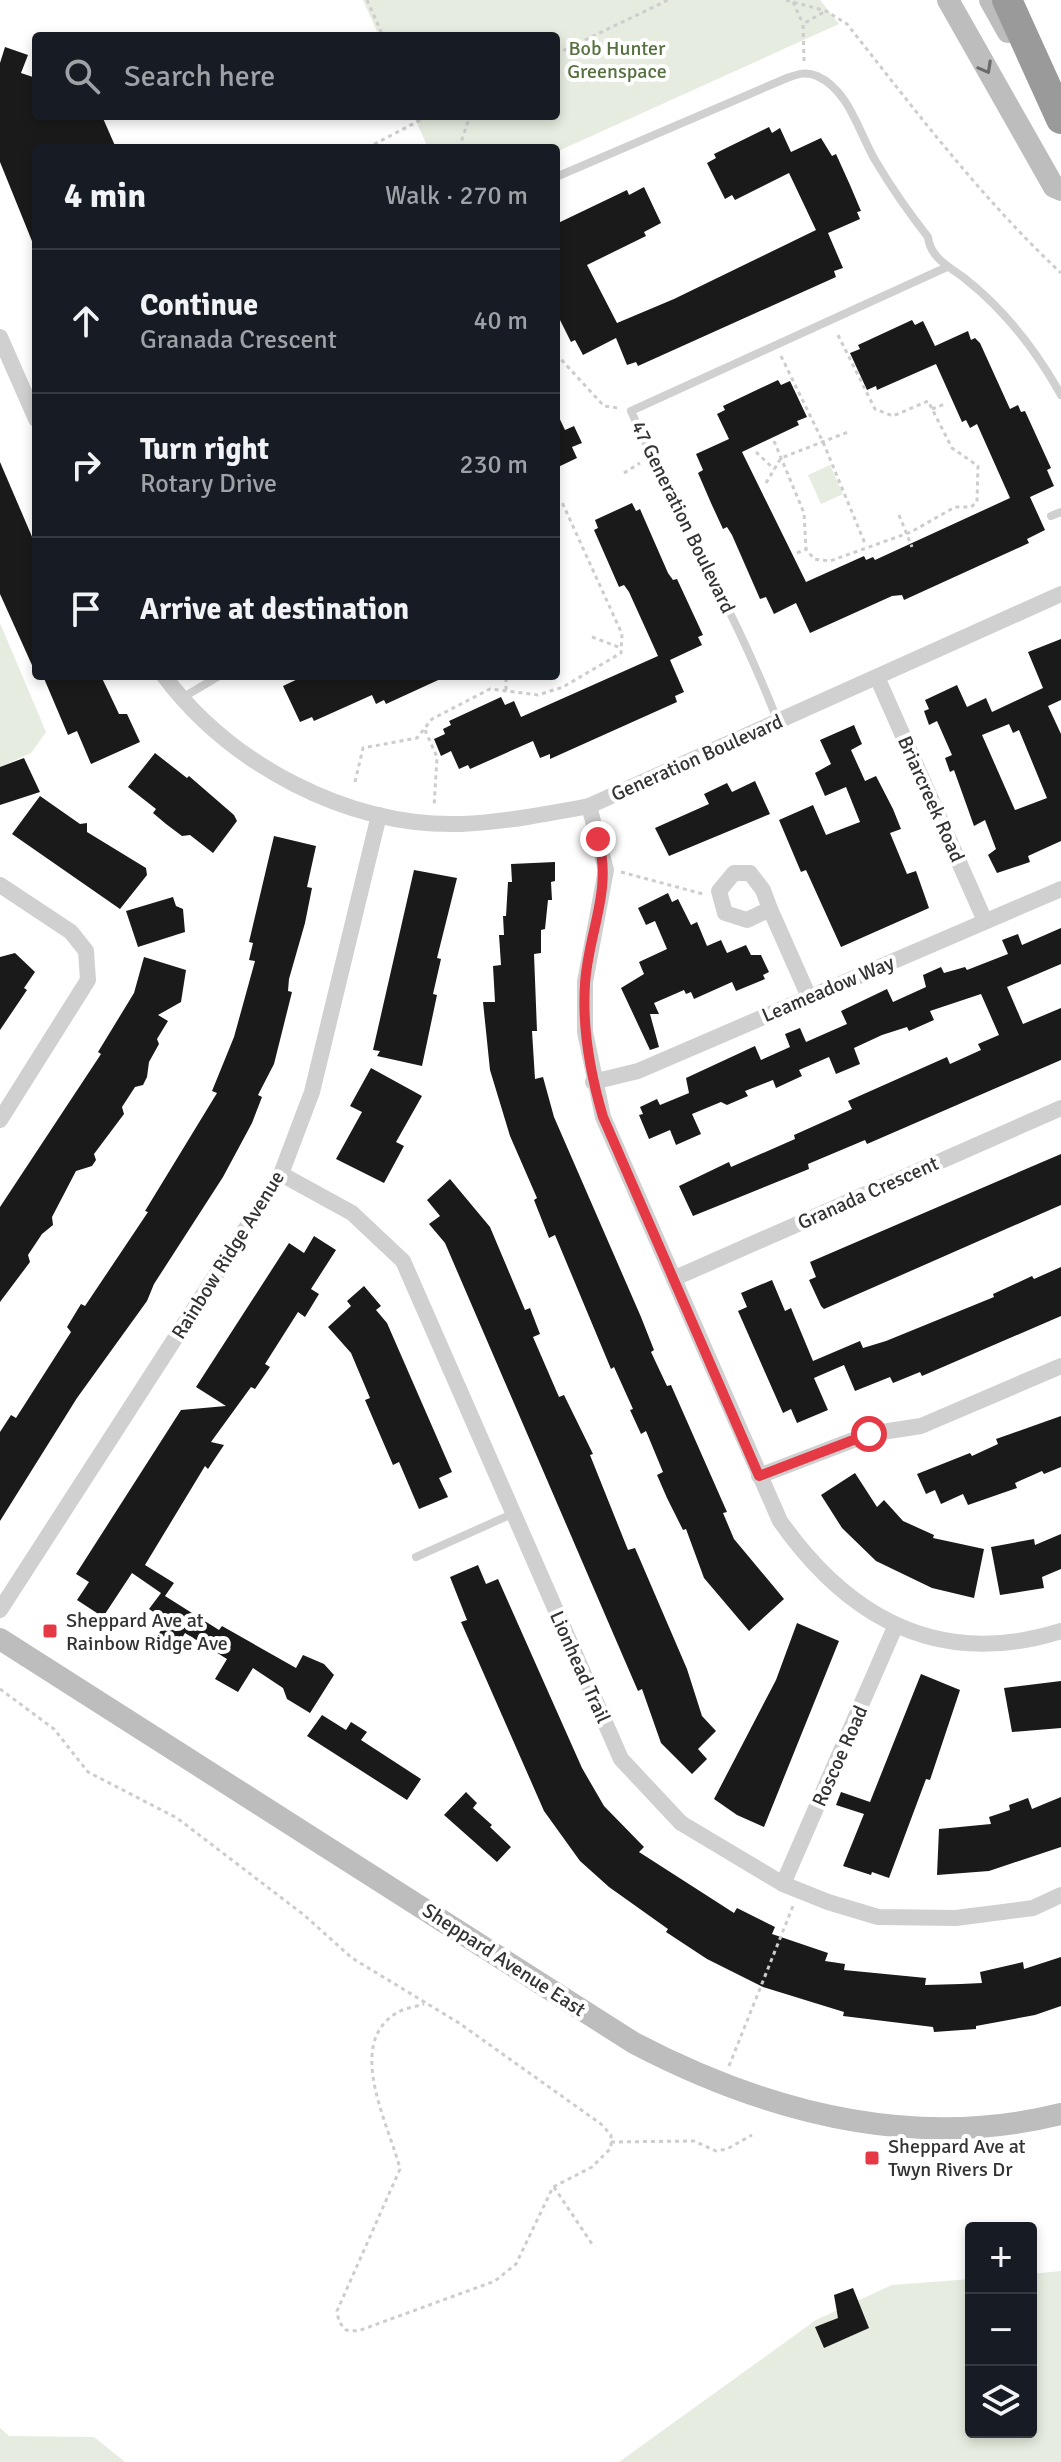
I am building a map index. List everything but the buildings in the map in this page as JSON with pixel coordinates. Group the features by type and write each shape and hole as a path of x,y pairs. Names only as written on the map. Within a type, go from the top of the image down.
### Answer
{"highway":[{"path":"1007,0 1061,119"}],"main road":[{"path":"948,0 1054,187 1061,190"},
{"path":"990,0 1061,127"},
{"name":"Sheppard Avenue East","path":"0,1639 634,2043 723,2084 812,2115 869,2125 974,2128 1061,2114"}],"street":[{"path":"0,337 32,408"},
{"name":"Generation Boulevard","path":"167,680 181,699 212,729 260,765 312,792 379,815 433,822 526,819 589,806 1061,594"},
{"name":"Briarcreek Road","path":"877,677 985,921"},
{"path":"589,806 606,870 585,982 585,1032 593,1082 603,1117 780,1521 808,1561 846,1597 895,1627 937,1639 980,1643 1034,1639 1061,1631"},
{"name":"Rainbow Ridge Avenue","path":"0,1610 281,1174 312,1092 379,815"},
{"path":"770,909 739,920 725,913 718,899 722,883 727,877 750,873 763,890 809,997"},
{"path":"0,885 71,932 86,951 88,980 0,1120"},
{"name":"Leameadow Way","path":"593,1082 638,1071 1061,889"},
{"name":"Granada Crescent","path":"675,1278 1061,1108"},
{"name":"Lionhead Trail","path":"281,1174 352,1213 403,1261 621,1759 681,1823 791,1887 878,1917 956,1918 1033,1908 1061,1895"},
{"path":"759,1476 869,1434 932,1422 1061,1366"},
{"name":"Roscoe Road","path":"791,1887 895,1627"}],"lane":[{"path":"560,175 804,72 828,83 844,102 885,176 928,237 929,246 947,267 963,277 1014,324 1061,395"},
{"name":"47 Generation Boulevard","path":"778,722 708,565 667,492 631,411 947,267"},
{"path":"1051,516 1061,512"},
{"path":"181,699 212,680"},
{"path":"416,1557 512,1514"}],"path":[{"path":"367,0 381,32"},
{"path":"560,52 668,0"},
{"path":"786,0 826,11 847,24 939,142 1027,241 1061,273"},
{"path":"792,2 803,24 804,72"},
{"path":"803,24 826,11"},
{"path":"375,144 420,120"},
{"path":"460,144 469,120"},
{"path":"774,441 804,513 806,549 814,559 830,561 906,533 955,507 971,507 977,502 978,466 952,448 928,401 893,416 875,409 837,332"},
{"path":"781,356 823,442 866,547"},
{"path":"560,358 604,406 631,411"},
{"path":"932,409 947,403"},
{"path":"766,483 781,458 848,432"},
{"path":"756,452 774,469"},
{"path":"624,473 640,463"},
{"path":"355,782 363,748 405,742 425,730 432,719 490,689 538,695 563,687 621,653 622,634 561,500"},
{"path":"899,515 912,547"},
{"path":"797,553 806,549"},
{"path":"592,637 621,648"},
{"path":"506,680 506,690"},
{"path":"425,730 437,757 433,822"},
{"path":"606,870 629,872 718,899"},
{"path":"0,1689 54,1729 88,1772 177,1818 304,1915 352,1958 459,2023 589,2115 611,2135 611,2148 592,2167 553,2187 516,2264 495,2281 358,2331 346,2330 339,2322 337,2311 400,2169 379,2114 372,2045 381,2025 397,2012 424,2004"},
{"path":"723,2084 791,1887"},
{"path":"611,2142 694,2141 716,2151 727,2149 752,2135"},
{"path":"553,2187 594,2247"}],"green space":[{"name":"Bob Hunter Greenspace","path":"363,0 820,0 839,24 560,150 560,144 426,144 416,120 560,120 560,32 377,32"},
{"path":"830,465 843,494 821,504 808,475"},
{"path":"0,623 46,732 31,753 0,767"},
{"path":"1061,2271 1061,2462 619,2462 816,2320 892,2285 965,2279 965,2438 1037,2438 1037,2273"},
{"path":"0,2428 9,2436 94,2437 125,2462 0,2462"}],"place":[{"name":"Sheppard Ave at Rainbow Ridge Ave","path":"50,1631"},
{"name":"Sheppard Ave at Twyn Rivers Dr","path":"872,2158"}],"route":[{"path":"598,839 606,870 585,982 585,1032 593,1082 603,1117 759,1476 869,1434"}]}
